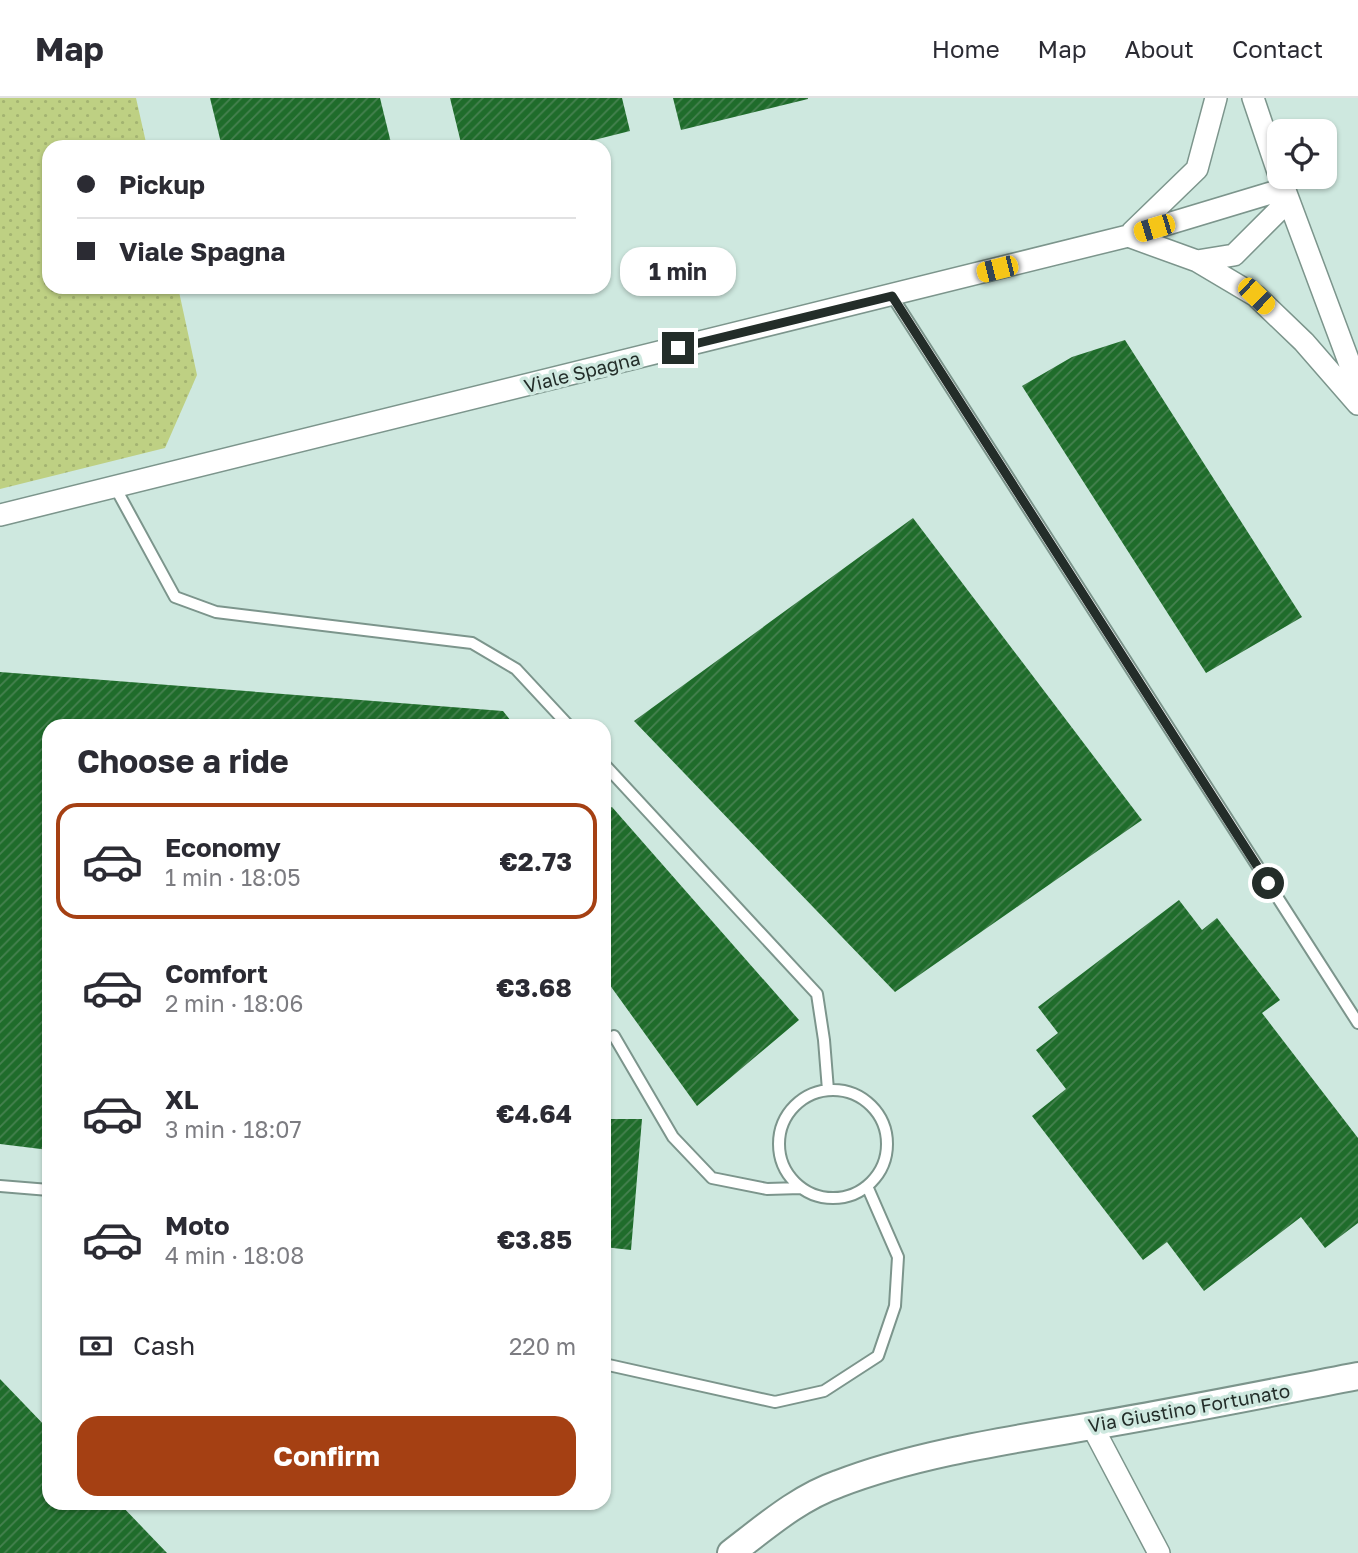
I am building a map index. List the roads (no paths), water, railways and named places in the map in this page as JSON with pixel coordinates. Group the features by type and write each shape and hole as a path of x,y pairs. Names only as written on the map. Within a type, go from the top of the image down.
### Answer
{"street":[{"path":"1216,98 1197,169 1128,236 1197,261 1256,296 1304,342 1358,404"},
{"path":"1253,98 1267,139"},
{"name":"Viale Spagna","path":"0,514 1128,236 1274,189"},
{"path":"1197,261 1234,256 1281,189"},
{"path":"1284,189 1358,386"},
{"name":"Via Giustino Fortunato","path":"731,1553 787,1511 836,1484 901,1465 1019,1438 1358,1376"},
{"path":"1092,1426 1159,1553"}],"lane":[{"path":"892,296 1358,1023"},
{"path":"115,487 175,597 216,612 472,643 516,669 562,719"},
{"path":"611,772 817,994 828,1090"},
{"path":"614,1036 673,1137 712,1178 767,1189 801,1188"},
{"path":"828,1090 846,1091 863,1099 877,1112 885,1129 886,1154 879,1172 867,1186 857,1193 838,1198 818,1196 801,1188 786,1172 779,1155 780,1130 788,1112 810,1094 828,1090"},
{"path":"0,1186 42,1189"},
{"path":"611,1366 775,1402 824,1391 878,1356 895,1306 898,1257 867,1186"}]}
